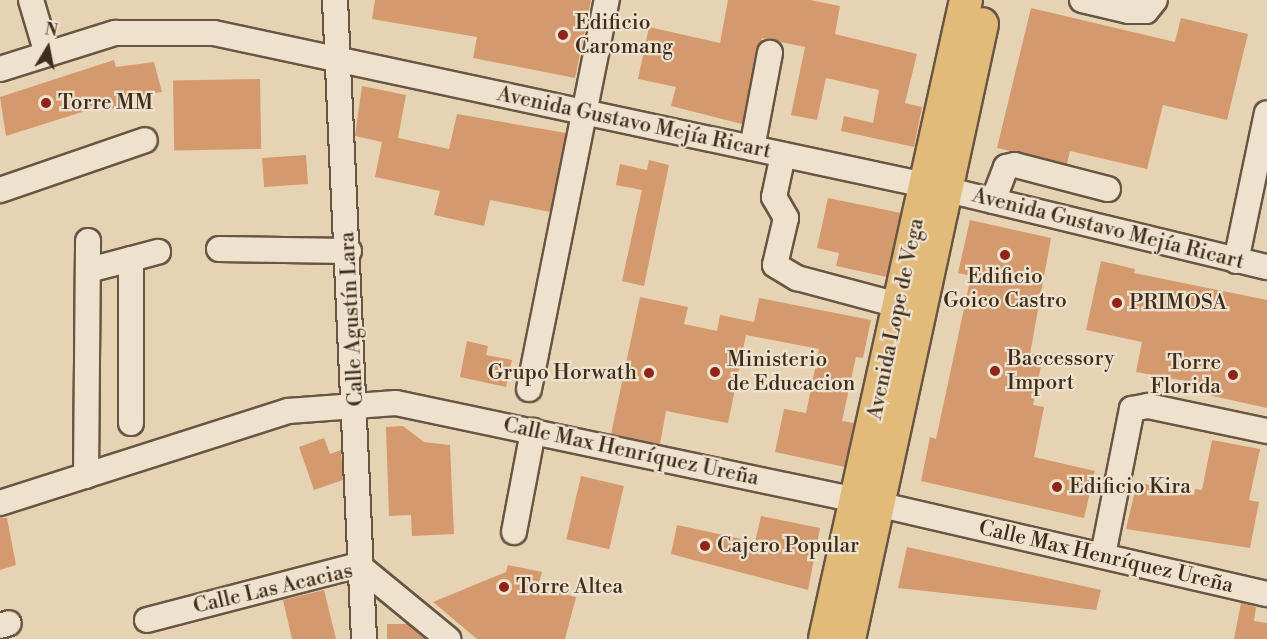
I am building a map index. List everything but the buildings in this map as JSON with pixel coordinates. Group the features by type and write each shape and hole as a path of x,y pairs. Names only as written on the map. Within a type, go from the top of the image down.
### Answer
{"main road":[{"name":"Avenida Lope de Vega","path":"825,639 870,502 935,188 966,0"},
{"name":"Avenida Lope de Vega","path":"849,639 898,305 935,188 987,0"}],"street":[{"path":"31,0 47,54"},
{"name":"Calle Agustín Lara","path":"335,0 356,402 358,565 364,639"},
{"path":"529,389 588,113 608,0"},
{"path":"1082,0 1146,11 1155,0"},
{"name":"Avenida Gustavo Mejía Ricart","path":"0,69 115,33 182,29 339,60 935,188 1267,267"},
{"path":"752,148 770,53"},
{"path":"1236,261 1257,200 1267,113"},
{"path":"0,190 145,140"},
{"path":"783,155 774,197 786,218 775,265 797,278 898,305"},
{"path":"993,201 1006,167 1015,165 1108,189"},
{"path":"86,476 88,241"},
{"path":"219,249 349,251"},
{"path":"89,270 158,252"},
{"path":"131,259 131,423"},
{"name":"Calle Max Henríquez Ureña","path":"0,503 288,411 356,402 428,408 870,502 1267,594"},
{"path":"1103,555 1132,409 1148,405 1267,431"},
{"path":"514,532 534,431"},
{"name":"Calle Las Acacias","path":"147,620 358,565 448,639"}],"place":[{"name":"Edificio Caromang","path":"563,35"},
{"name":"Torre MM","path":"46,103"},
{"name":"Edificio Goico Castro","path":"1005,255"},
{"name":"PRIMOSA","path":"1117,303"},
{"name":"Baccessory Import","path":"995,371"},
{"name":"Ministerio de Educacion","path":"715,372"},
{"name":"Grupo Horwath","path":"649,373"},
{"name":"Torre Florida","path":"1233,375"},
{"name":"Edificio Kira","path":"1057,487"},
{"name":"Cajero Popular","path":"705,546"},
{"name":"Torre Altea","path":"504,587"}]}
